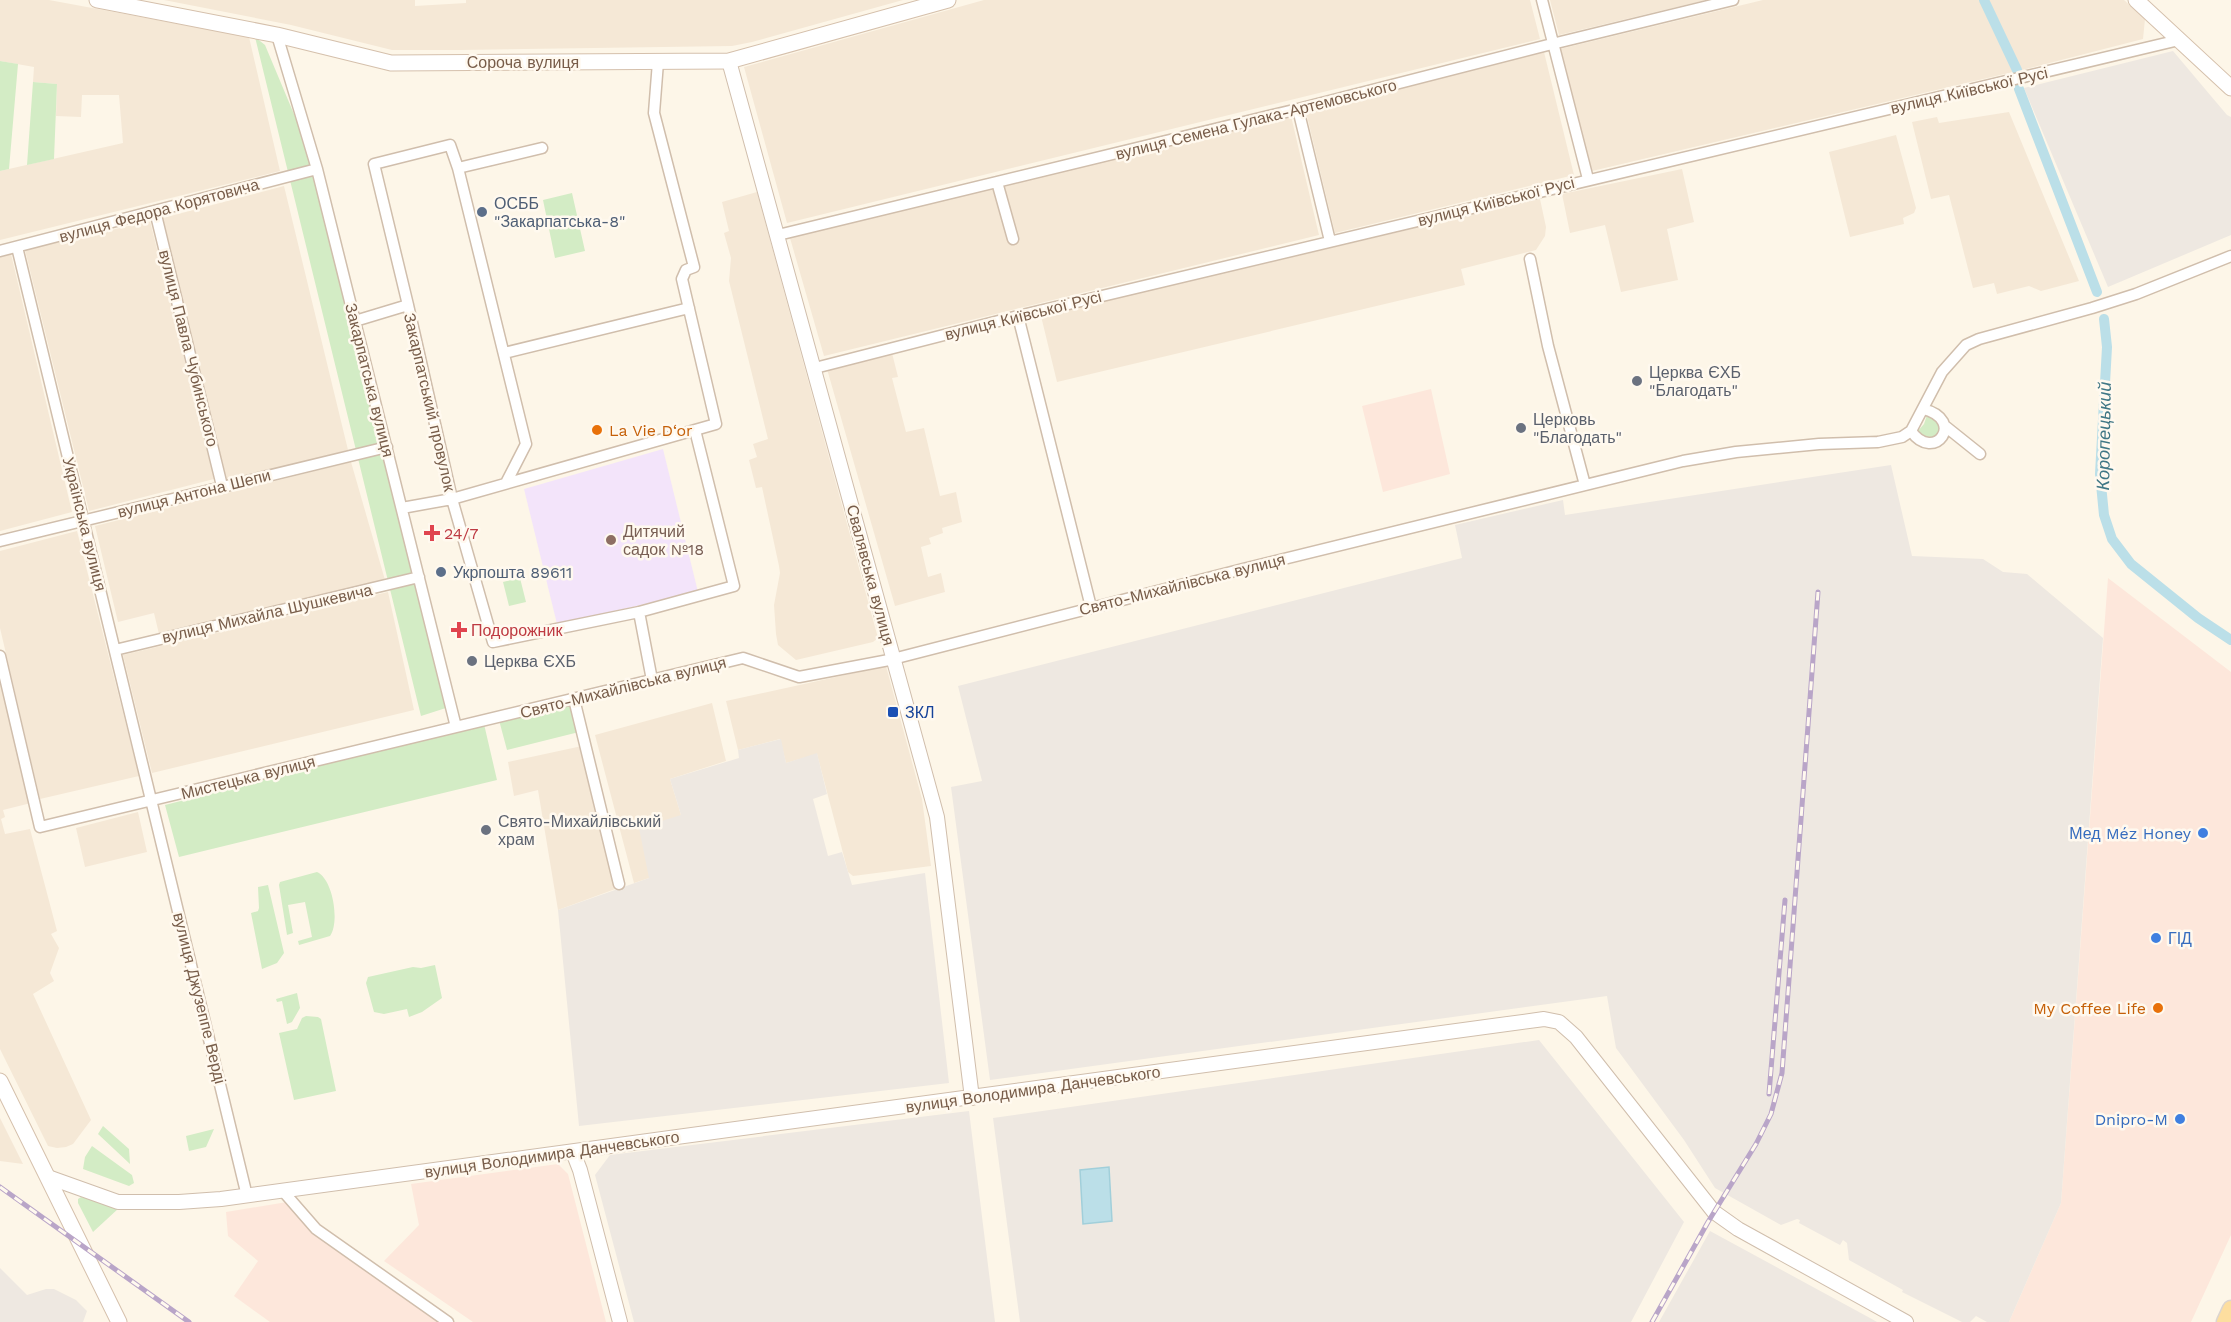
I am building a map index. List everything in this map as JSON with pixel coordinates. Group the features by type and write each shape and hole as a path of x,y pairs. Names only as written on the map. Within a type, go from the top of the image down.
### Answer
{"main road":[{"name":"Сороча вулиця","path":"97,0 277,35 391,63 729,61 945,0"},
{"path":"2136,0 2231,88"},
{"path":"0,1081 118,1322"},
{"path":"2225,1322 2231,1309"}],"street":[{"path":"1542,0 1588,179"},
{"name":"вулиця Семена Гулака-Артемовського","path":"778,235 1298,109 1553,43 1733,0"},
{"name":"Закарпатська вулиця","path":"277,35 317,169 456,727"},
{"name":"вулиця Київської Русі","path":"814,368 1018,315 2179,40"},
{"name":"Свалявська вулиця","path":"729,61 937,817 972,1098"},
{"name":"Закарпатський провулок","path":"402,508 452,499 716,424 682,279 686,270 694,267 654,113 658,62"},
{"path":"1298,109 1330,241"},
{"name":"Закарпатський провулок","path":"506,483 526,444 458,168 450,145 374,164 452,499 493,642 639,612 734,586 695,429"},
{"path":"458,168 542,148"},
{"name":"вулиця Федора Корятовича","path":"0,251 317,169"},
{"path":"997,182 1013,239"},
{"name":"вулиця Павла Чубинського","path":"155,211 222,486"},
{"name":"Українська вулиця","path":"17,247 152,801"},
{"path":"1944,430 1936,442 1927,444 1918,440 1911,431 1933,387 1950,362 1966,345 1979,339 2136,294 2231,256"},
{"path":"1530,259 1548,346 1585,485"},
{"name":"Закарпатський провулок","path":"355,321 408,305"},
{"path":"504,353 689,308"},
{"path":"1018,315 1091,607"},
{"path":"1923,409 1939,414 1944,430 1966,441 1980,454"},
{"name":"Свято-Михайлівська вулиця","path":"456,727 743,658 799,677 894,658 1091,607 1711,456 1796,446 1893,440 1911,431"},
{"name":"вулиця Антона Шепи","path":"0,541 387,447"},
{"name":"вулиця Михайла Шушкевича","path":"115,650 419,577"},
{"path":"639,612 652,680"},
{"name":"Мистецька вулиця","path":"0,656 40,827 456,727"},
{"path":"574,699 620,884"},
{"name":"вулиця Джузеппе Верді","path":"152,801 247,1196"},
{"name":"вулиця Володимира Данчевського","path":"48,1177 118,1202 179,1203 247,1196 1532,1020 1553,1020 1566,1027 1576,1037 1714,1212 1738,1229 1906,1322"},
{"path":"573,1152 580,1170 620,1322"},
{"path":"282,1190 316,1229 448,1322"}],"shaded area":[{"path":"0,0 49,0 249,37 280,171 0,240 0,171 123,143 119,95 82,95 81,117 56,116 57,84 33,82 34,67 0,61"},
{"path":"164,0 415,0 415,6 466,3 466,0 903,0 732,46 392,50 291,25"},
{"path":"984,0 1530,0 1540,39 787,223 744,67"},
{"path":"1550,0 1706,0 1559,35"},
{"path":"1763,0 1979,0 2013,72 1592,171 1560,49"},
{"path":"1989,0 2124,0 2145,19 2143,39 2022,70"},
{"path":"2173,51 2231,117 2231,235 2108,287 2024,88"},
{"path":"1544,52 1574,175 1335,233 1306,112"},
{"path":"2009,112 2079,281 2041,291 2029,286 1997,294 1994,283 1973,288 1949,195 1931,199 1912,122 1937,117 1939,123"},
{"path":"1291,116 1319,235 824,356 790,238 995,187 1011,244 1017,243 1003,185"},
{"path":"1896,135 1916,208 1914,213 1903,218 1904,224 1850,237 1829,152"},
{"path":"1682,169 1694,222 1667,229 1678,280 1621,292 1605,225 1570,233 1562,194"},
{"path":"284,186 348,450 227,481 163,218"},
{"path":"757,192 878,638 873,642 796,660 778,645 776,634 774,605 780,573 779,566 762,487 756,488 749,460 757,457 753,444 768,439 729,281 731,258 724,233 729,231 722,202"},
{"path":"1540,199 1546,227 1545,236 1536,250 1461,269 1465,285 1057,382 1041,316"},
{"path":"150,221 214,479 89,511 25,250"},
{"path":"11,254 72,512 0,531 0,257"},
{"path":"892,353 898,377 892,378 906,432 924,428 940,496 956,492 962,522 942,528 943,533 929,538 931,544 921,547 928,577 941,573 945,592 895,606 827,369"},
{"path":"1431,389 1450,474 1383,492 1362,406"},
{"name":"Дитячий садок №18","path":"663,449 698,592 557,624 524,489"},
{"path":"351,462 385,580 159,634 154,613 118,622 95,526"},
{"path":"1891,465 1912,556 1983,559 2003,572 2027,574 2103,638 2061,1203 2009,1322 1987,1322 1976,1316 1970,1322 1962,1322 1902,1292 1903,1290 1849,1260 1847,1243 1843,1240 1840,1245 1799,1223 1800,1220 1797,1219 1781,1225 1715,1188 1684,1140 1616,1048 1607,996 990,1080 951,787 982,781 958,686 1462,558 1455,525 1563,500 1565,515"},
{"path":"77,531 139,776 40,799 0,628 0,551"},
{"name":"ГІД","path":"2108,578 2231,672 2231,1235 2191,1322 2009,1322 2061,1203"},
{"path":"388,592 414,710 152,773 123,655"},
{"path":"886,666 922,799 931,866 853,876 848,872 817,754 786,763 780,739 738,750 726,701"},
{"path":"0,676 31,803 3,810 5,817 1,819 5,834 30,829 57,931 51,934 59,948 50,973 54,981 33,994 91,1120 73,1144 66,1147 48,1146 0,1049"},
{"path":"712,703 726,761 670,779 681,815 649,878 634,883 595,735"},
{"path":"781,739 786,763 817,753 827,794 813,799 828,856 842,852 852,885 925,873 949,1083 579,1126 558,910 649,878 639,828 681,815 670,779 739,758 738,750"},
{"path":"582,746 618,888 558,910 538,790 514,796 508,762"},
{"path":"138,812 147,852 85,867 76,828"},
{"path":"1539,1040 1684,1222 1631,1322 1020,1322 993,1118"},
{"path":"969,1111 995,1322 634,1322 595,1175 610,1155"},
{"path":"0,1118 23,1164 0,1161"},
{"path":"558,1164 568,1174 606,1322 473,1322 384,1261 419,1225 411,1184"},
{"path":"287,1202 444,1322 270,1322 234,1296 258,1261 228,1236 226,1212"},
{"path":"1710,1231 1870,1318 1877,1322 1659,1322"},
{"path":"0,1268 27,1295 54,1289 76,1300 87,1311 83,1322 0,1322"}],"green space":[{"path":"255,37 265,45 304,138 449,707 421,716"},
{"path":"0,61 18,64 9,169 0,171"},
{"path":"33,82 57,84 54,159 27,165"},
{"path":"572,193 585,251 555,258 543,200"},
{"path":"1927,415 1938,422 1940,429 1937,436 1926,439 1917,432 1924,424"},
{"path":"520,578 526,602 509,606 503,582"},
{"path":"572,702 579,732 507,750 499,720"},
{"path":"484,724 497,780 179,857 165,805"},
{"path":"317,872 323,876 331,892 334,911 333,930 330,936 299,945 298,941 312,937 305,902 288,905 293,933 287,935 279,885 280,882"},
{"path":"268,885 284,953 277,963 262,969 251,913 258,911 259,908 258,887"},
{"path":"435,965 442,998 422,1012 409,1017 407,1009 384,1014 374,1012 366,983 368,977 413,967"},
{"path":"297,993 300,1008 292,1022 287,1024 282,1001 277,1002 276,999"},
{"path":"306,1016 321,1019 336,1091 294,1100 279,1033 297,1029 302,1018"},
{"path":"103,1126 129,1149 130,1164 98,1134"},
{"path":"214,1129 206,1147 189,1151 186,1136"},
{"path":"92,1146 132,1175 134,1183 129,1186 83,1169 85,1157"},
{"path":"81,1197 119,1208 93,1232 78,1203"}],"water":[{"path":"1109,1167 1112,1221 1083,1224 1080,1170"}],"waterway":[{"name":"Коропецький","path":"1984,0 2017,70"},
{"name":"Коропецький","path":"2019,89 2097,292"},
{"name":"Коропецький","path":"2104,319 2107,347 2100,474 2104,515 2112,539 2131,564 2198,618 2231,640"}],"railway":[{"path":"1652,1322 1708,1222 1756,1144 1771,1114 1782,1073 1818,592"},
{"path":"1769,1094 1785,900"},
{"path":"0,1187 189,1322"}],"place":[{"name":"ОСББ \"Закарпатська-8\"","path":"482,212"},
{"name":"Церква ЄХБ \"Благодать\"","path":"1637,381"},
{"name":"Церковь \"Благодать\"","path":"1521,428"},
{"name":"La Vie D‘or","path":"597,430"},
{"name":"24/7","path":"432,533"},
{"name":"Дитячий садок №18","path":"611,540"},
{"name":"Укрпошта 89611","path":"441,572"},
{"name":"Подорожник","path":"459,630"},
{"name":"Церква ЄХБ","path":"472,661"},
{"name":"ЗКЛ","path":"893,712"},
{"name":"Свято-Михайлівський храм","path":"486,830"},
{"name":"Мед Méz Honey","path":"2203,833"},
{"name":"ГІД","path":"2156,938"},
{"name":"My Coffee Life","path":"2158,1008"},
{"name":"Dnipro-M","path":"2180,1119"}]}
